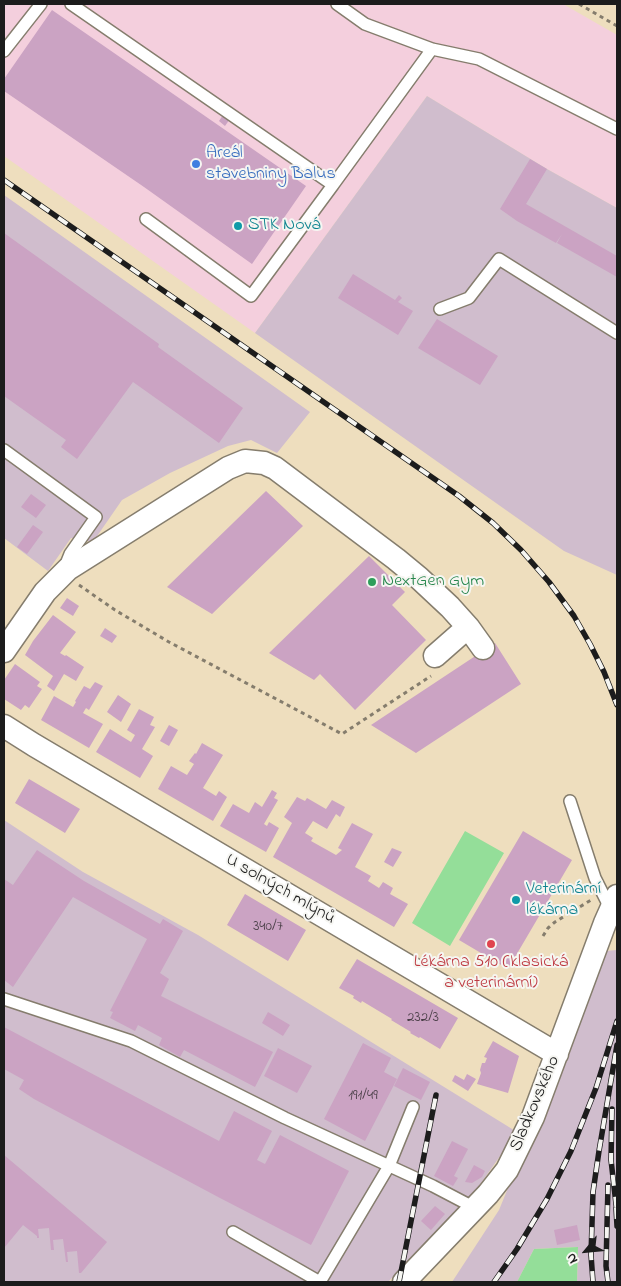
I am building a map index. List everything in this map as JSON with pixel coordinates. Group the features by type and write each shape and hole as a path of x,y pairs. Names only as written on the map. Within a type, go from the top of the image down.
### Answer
{"street":[{"path":"4,651 12,623 56,580 79,562 228,468 245,462 264,463 287,476 396,559 420,578 450,607 483,648"},
{"path":"433,666 468,627"},
{"name":"U solných mlýnů","path":"4,726 557,1054"},
{"name":"Sladkovského","path":"404,1282 488,1194 507,1170 533,1118 610,900"}],"lane":[{"path":"4,51 41,4"},
{"path":"71,4 333,185"},
{"path":"337,4 365,24 432,49 479,59 617,129"},
{"path":"146,219 251,296 432,49"},
{"path":"440,309 469,298 499,259 617,333"},
{"path":"4,450 96,517 70,554 56,580"},
{"path":"570,801 595,878 610,900"},
{"path":"4,999 131,1041 285,1118 433,1186 475,1208"},
{"path":"233,1232 320,1282 389,1166 413,1106"}],"path":[{"path":"579,4 617,26"},
{"path":"56,580 62,591 72,581 114,610 169,642 342,734 433,666"},
{"path":"543,936 555,922 610,900"}],"shaded area":[{"name":"Areál stavebniny Balus","path":"4,4 563,4 617,35 617,208 547,169 427,96 255,333 4,156"},
{"path":"427,96 547,169 617,208 617,575 564,551 255,333"},
{"path":"4,195 310,412 277,453 251,440 228,446 170,473 122,500 93,542 71,538 48,571 4,538"},
{"path":"4,820 83,872 198,935 517,1132 472,1196 388,1282 4,1282"},
{"path":"617,950 617,1282 577,1282 578,1247 534,1249 517,1282 452,1282 499,1210 605,951"}],"green space":[{"path":"465,831 504,853 450,946 412,923"},
{"path":"578,1247 577,1282 517,1282 534,1249"}],"building":[{"path":"52,10 306,186 252,264 4,91 4,79"},
{"path":"225,112 232,116 225,126 219,121"},
{"path":"530,159 547,169 526,204 617,256 617,277 557,243 562,234 556,243 500,209"},
{"path":"4,233 159,344 158,347 243,408 219,443 133,382 77,459 61,447 66,440 4,396"},
{"path":"353,274 395,300 399,295 402,298 398,302 413,311 398,335 338,298"},
{"path":"437,319 498,356 480,385 418,348"},
{"path":"266,491 303,526 212,614 167,587"},
{"path":"31,494 46,505 36,518 21,507"},
{"path":"33,525 43,532 27,554 17,547"},
{"path":"369,556 405,592 392,605 426,640 355,710 320,674 314,680 269,653"},
{"path":"67,598 79,606 73,616 60,608"},
{"path":"53,615 76,632 60,653 84,667 76,681 64,674 54,691 47,686 53,676 25,655"},
{"path":"105,628 117,636 112,643 100,636"},
{"path":"495,643 521,684 416,753 371,725"},
{"path":"15,664 40,682 37,686 42,689 29,708 25,705 21,710 4,699 4,680"},
{"path":"95,682 103,686 89,710 86,708 83,713 103,724 89,748 41,720 54,696 73,707 84,686 90,689"},
{"path":"118,695 131,704 121,722 107,712"},
{"path":"139,709 154,717 150,725 155,727 142,749 153,756 140,778 96,752 110,729 131,742 135,735 127,730"},
{"path":"169,725 178,730 169,746 160,741"},
{"path":"202,743 223,755 203,788 216,796 219,791 227,797 213,821 158,789 171,766 187,775 194,764 189,761 196,754"},
{"path":"29,779 80,809 65,833 15,803"},
{"path":"272,790 277,793 274,798 278,800 264,824 267,826 269,822 279,828 266,852 220,826 233,804 249,813 255,802 262,807"},
{"path":"297,797 305,801 307,798 326,809 332,800 345,807 340,817 336,814 327,829 313,821 305,833 313,838 311,841 336,855 342,850 338,848 352,823 373,834 355,867 371,876 368,881 379,888 383,882 393,888 390,894 408,904 394,927 273,857 292,823 284,817"},
{"name":"Veterinární lékárna","path":"523,831 572,860 508,969 459,940"},
{"path":"392,848 402,852 393,867 384,862"},
{"path":"37,850 84,881 160,924 163,919 183,931 160,973 169,979 161,996 273,1052 255,1087 184,1050 180,1057 159,1045 162,1038 138,1025 135,1031 110,1018 113,1012 110,1011 147,939 73,897 13,987 4,980 4,879 13,885"},
{"path":"245,894 306,930 288,961 227,925"},
{"path":"357,959 458,1018 440,1049 410,1033 392,1019 362,1001 361,1003 353,998 354,996 339,988"},
{"path":"268,1012 290,1025 283,1036 262,1023"},
{"path":"4,1027 219,1141 234,1111 272,1131 257,1160 265,1164 280,1135 349,1171 311,1245 34,1099 19,1089 24,1080 4,1069"},
{"path":"493,1041 519,1056 508,1093 477,1084 482,1063 485,1063 487,1058 484,1057"},
{"path":"363,1043 391,1058 384,1072 397,1079 365,1141 324,1119"},
{"path":"278,1048 312,1066 297,1093 264,1076"},
{"path":"403,1068 430,1082 421,1100 394,1086"},
{"path":"467,1074 476,1079 468,1091 452,1081 455,1075 464,1080"},
{"path":"452,1141 468,1149 454,1176 458,1178 453,1186 434,1176"},
{"path":"4,1155 107,1242 81,1273 79,1273 77,1251 67,1252 68,1262 66,1262 63,1239 53,1240 54,1250 51,1250 49,1228 38,1229 39,1238 37,1238 23,1225 4,1248"},
{"path":"474,1165 485,1171 482,1177 472,1183 465,1182"},
{"path":"435,1206 445,1214 431,1230 421,1221"},
{"path":"577,1225 580,1240 557,1245 554,1230"}],"railway":[{"path":"4,180 459,496 493,523 521,550 549,582 574,616 604,672 617,705"},
{"path":"494,1282 517,1249 547,1199 571,1151 596,1088 617,1021"},
{"path":"593,1282 591,1255 593,1192 617,1045"},
{"path":"399,1282 436,1095"},
{"path":"612,1109 611,1160 617,1213"},
{"path":"608,1185 606,1266 608,1282"},
{"path":"616,1208 617,1226"}],"place":[{"name":"Areál stavebniny Balus","path":"196,164"},
{"name":"STK Nová","path":"238,226"},
{"name":"NextGen Gym","path":"372,582"},
{"name":"Veterinární lékárna","path":"516,900"},
{"name":"Lékárna 510 (klasická a veterinární)","path":"491,944"}]}
